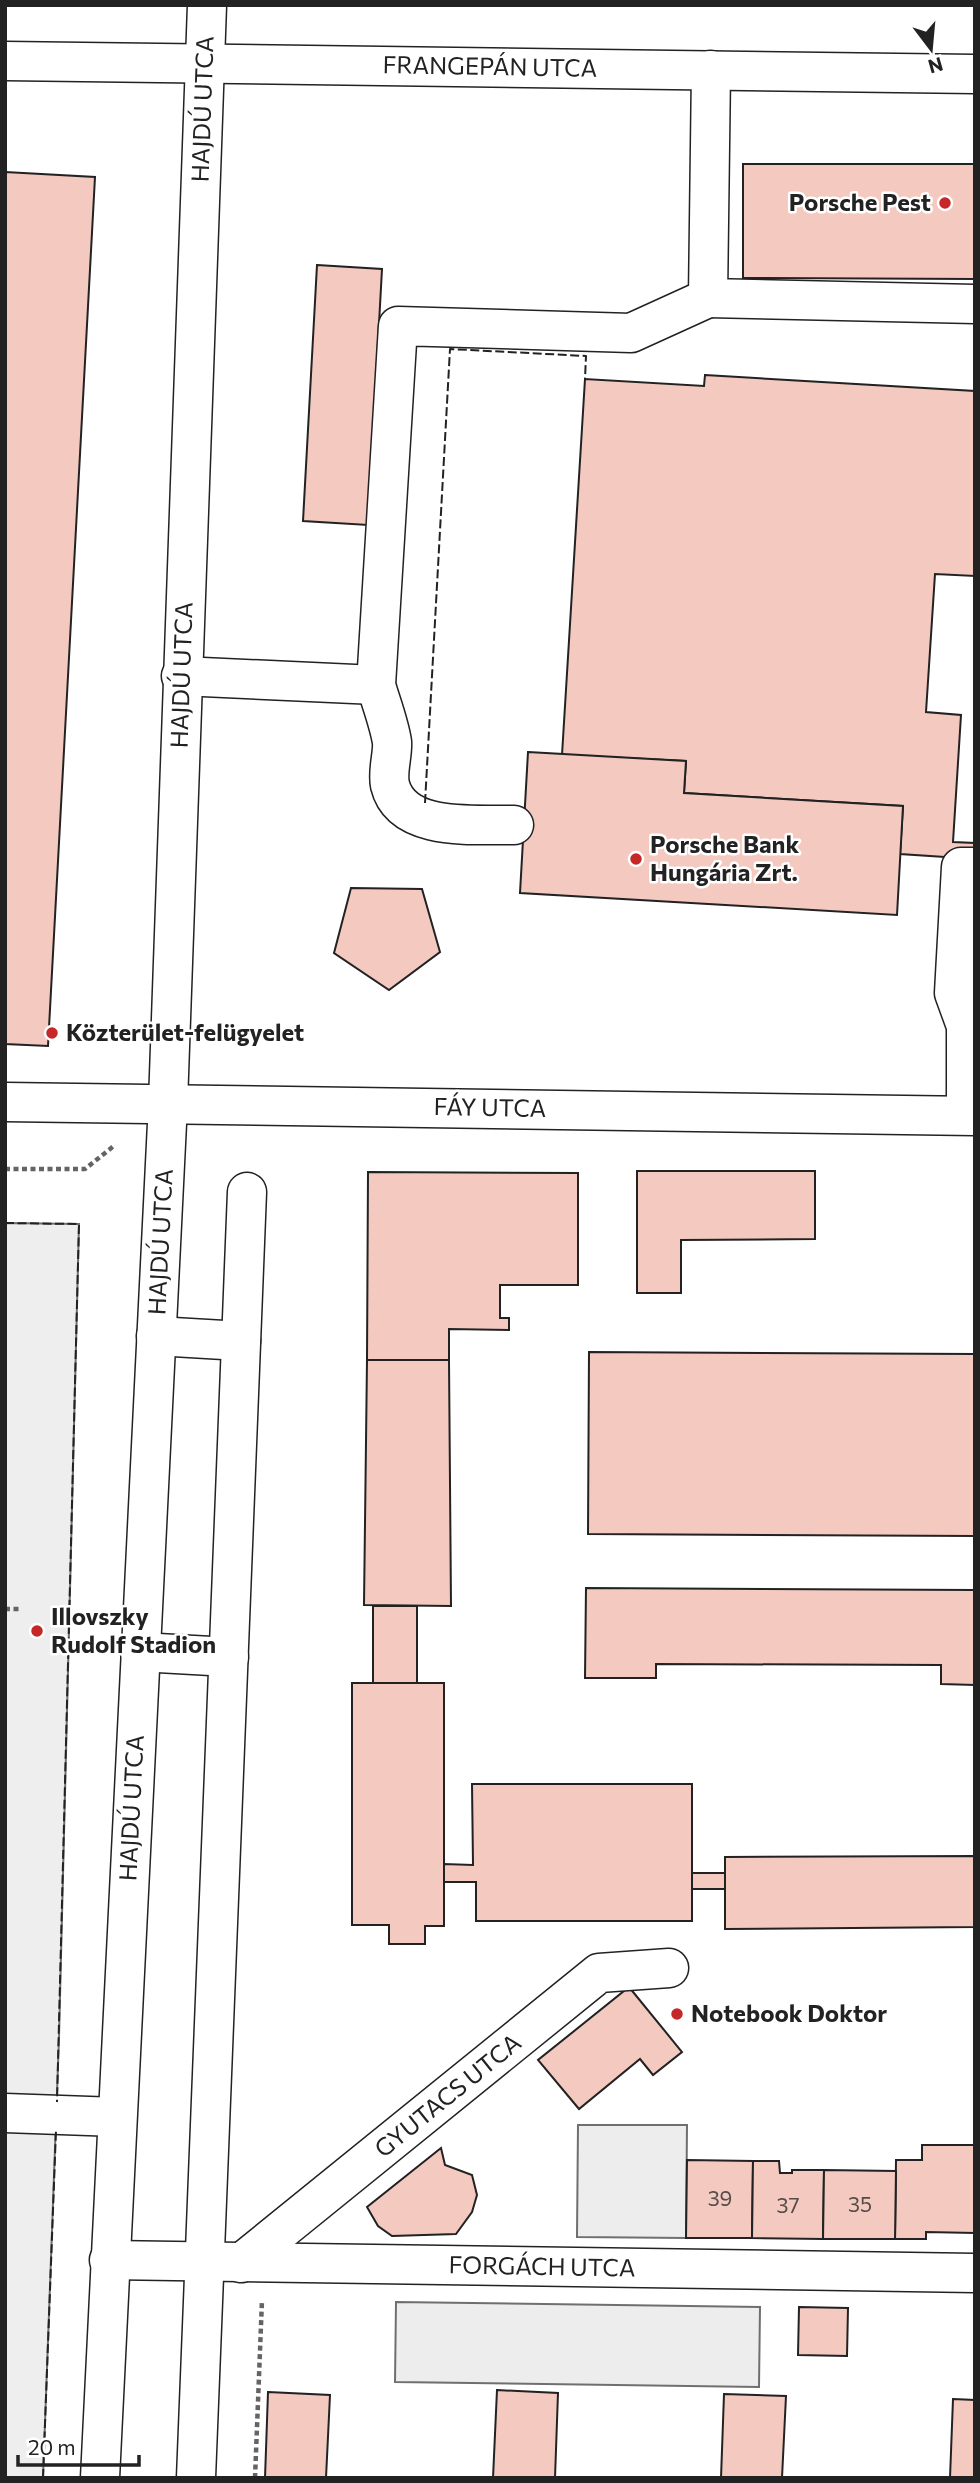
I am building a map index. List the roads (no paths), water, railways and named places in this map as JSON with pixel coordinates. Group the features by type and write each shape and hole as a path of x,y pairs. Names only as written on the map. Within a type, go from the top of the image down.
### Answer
{"street":[{"name":"HAJDÚ UTCA","path":"100,2478 168,1104 181,676 207,5"},
{"name":"FRANGEPÁN UTCA","path":"5,61 975,74"},
{"path":"708,298 711,70"},
{"path":"514,825 433,822 413,814 399,802 390,784 391,741 376,685 398,326 631,333 708,298 975,303"},
{"path":"181,676 376,685"},
{"path":"970,1116 966,1026 954,993 961,867 975,867"},
{"name":"FÁY UTCA","path":"5,1102 970,1116"},
{"path":"196,2478 237,2263 229,1657 247,1192"},
{"path":"156,1336 241,1341"},
{"path":"140,1652 229,1657"},
{"name":"GYUTACS UTCA","path":"237,2263 599,1973 669,1968"},
{"path":"5,2113 117,2117"},
{"name":"FORGÁCH UTCA","path":"109,2260 975,2273"}],"place":[{"name":"Porsche Pest","path":"945,203"},
{"name":"Porsche Bank Hungária Zrt.","path":"636,859"},
{"name":"Közterület-felügyelet","path":"52,1033"},
{"name":"Illovszky Rudolf Stadion","path":"37,1631"},
{"name":"Notebook Doktor","path":"677,2014"}]}
